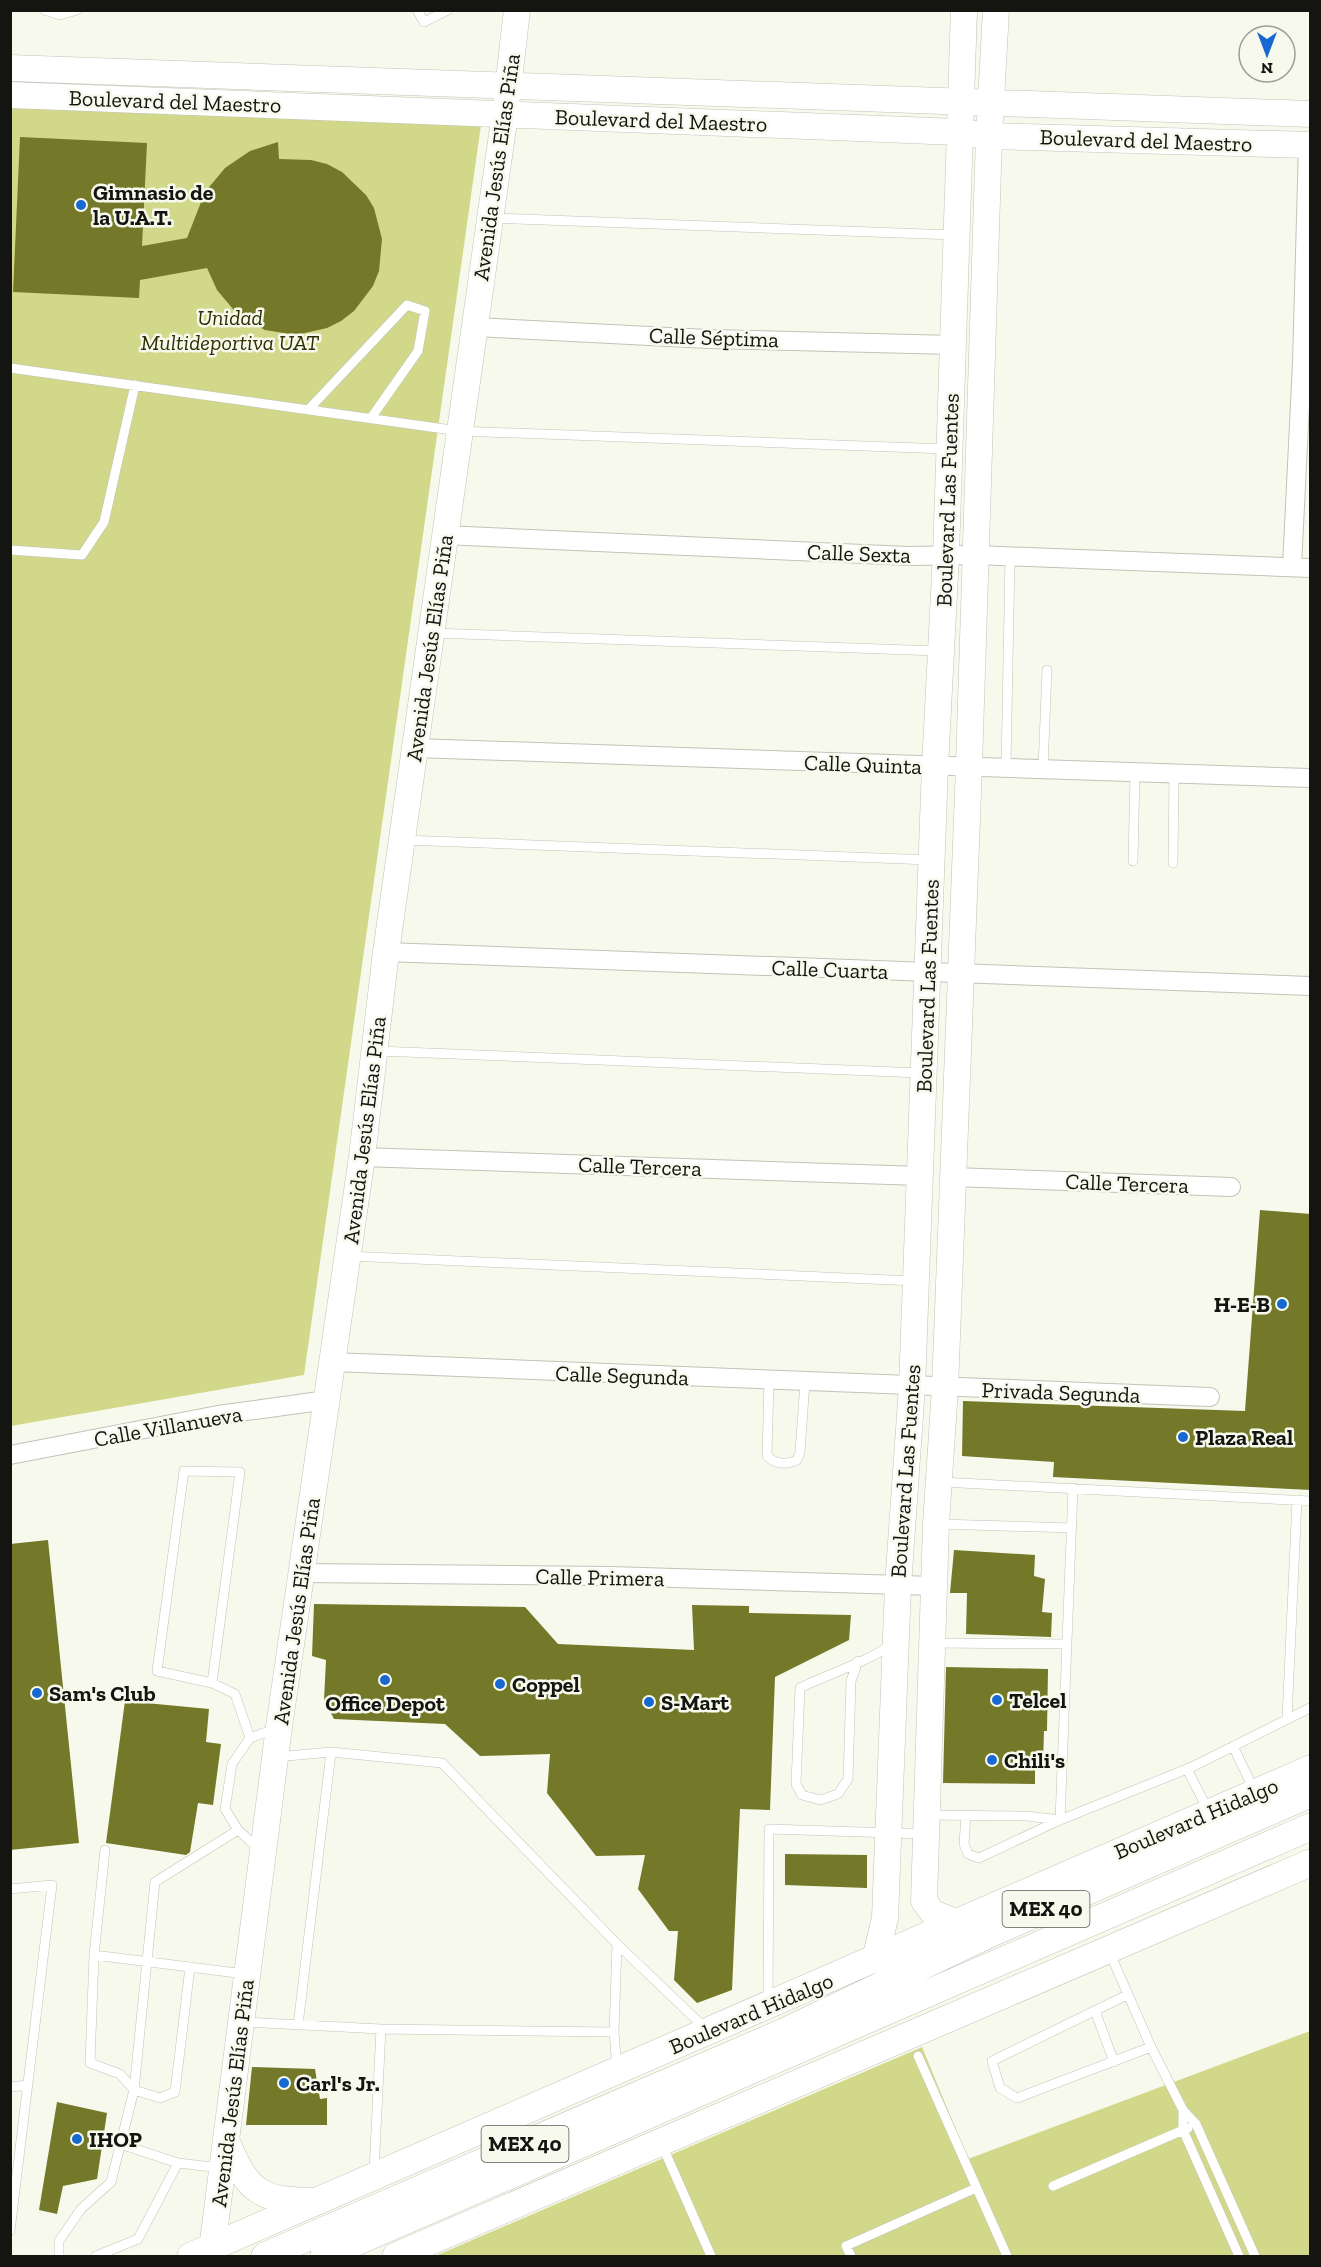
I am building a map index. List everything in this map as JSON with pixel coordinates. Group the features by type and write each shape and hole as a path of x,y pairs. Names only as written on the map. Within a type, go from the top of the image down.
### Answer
{"main road":[{"name":"Boulevard Hidalgo","path":"205,2254 374,2176 1311,1769"},
{"name":"Boulevard Hidalgo","path":"324,2256 793,2040 987,1935 1311,1794"},
{"name":"Boulevard Hidalgo","path":"1155,1895 1175,1874 1197,1858 1311,1808"},
{"name":"Boulevard Hidalgo","path":"265,2256 1155,1895 1311,1827"},
{"path":"396,2256 1110,1952 1311,1863"}],"street":[{"name":"Avenida Jesús Elías Piña","path":"205,2254 223,2168 279,1727 362,1157 386,952 505,114 517,10"},
{"name":"Boulevard Las Fuentes","path":"875,1960 885,1918 898,1586 912,1387 935,767 946,555 957,236 958,132 964,10"},
{"name":"Boulevard Las Fuentes","path":"958,1923 933,1913 924,1901 936,1524 941,1482 969,766 990,104 996,10"},
{"name":"Boulevard del Maestro","path":"10,68 1311,114"},
{"name":"Boulevard del Maestro","path":"10,95 958,132 989,136 1309,145"},
{"path":"1292,567 1306,363 1309,145"},
{"name":"Calle Séptima","path":"475,327 708,339 953,345"},
{"name":"Calle Sexta","path":"444,535 908,556 976,555 1311,568"},
{"name":"Calle Quinta","path":"415,748 1311,778"},
{"name":"Calle Cuarta","path":"386,952 1311,986"},
{"name":"Calle Tercera","path":"362,1157 919,1176"},
{"name":"Calle Tercera","path":"952,1177 1231,1187"},
{"name":"Calle Segunda","path":"332,1362 912,1387"},
{"name":"Privada Segunda","path":"912,1387 1210,1397"},
{"name":"Calle Villanueva","path":"10,1455 218,1416 327,1400"},
{"name":"Calle Primera","path":"303,1573 610,1576 934,1586"},
{"path":"894,1685 931,1688"},
{"path":"226,2142 237,2167 252,2187 279,2199 319,2201"}],"lane":[{"path":"44,10 60,15 77,10"},
{"path":"417,10 424,22 448,10"},
{"path":"490,218 957,236"},
{"path":"309,409 407,305 425,311 418,351 371,418"},
{"path":"10,368 459,431 949,449"},
{"path":"10,550 82,555 104,522 135,385"},
{"path":"1006,766 1010,557"},
{"path":"432,633 941,651"},
{"path":"1043,768 1047,670"},
{"path":"1133,861 1135,773"},
{"path":"1173,863 1174,773"},
{"path":"402,840 932,860"},
{"path":"374,1050 924,1074"},
{"path":"347,1256 915,1281"},
{"path":"768,1381 766,1456 774,1462 789,1464 797,1460 800,1452 805,1382"},
{"path":"212,1683 240,1472 184,1471 157,1671 212,1683 235,1694 250,1738"},
{"path":"941,1482 1311,1501"},
{"path":"1060,1820 1073,1488"},
{"path":"1287,1719 1297,1500"},
{"path":"936,1524 1072,1528"},
{"path":"858,1661 851,1681 848,1779 838,1794 820,1800 802,1795 796,1784 800,1688 858,1661 881,1652 896,1640"},
{"path":"932,1643 1067,1644"},
{"path":"966,1815 964,1844 968,1854 979,1858 1060,1820 1187,1769 1311,1707"},
{"path":"264,1854 238,1830 225,1809 232,1764 250,1738 279,1727"},
{"path":"1233,1746 1255,1792"},
{"path":"298,2025 331,1752"},
{"path":"275,1757 331,1752 442,1763 617,1944 707,2031"},
{"path":"1187,1769 1209,1812"},
{"path":"768,2004 769,1829 888,1834 966,1815 1027,1816 1060,1820"},
{"path":"58,2256 59,2241 81,2209 111,2182 134,2090 155,1882 238,1830"},
{"path":"105,1850 94,1955 90,2063 120,2074 134,2090 160,2098 175,2092 190,1967"},
{"path":"10,1889 52,1885 10,2231"},
{"path":"617,1944 614,2032 617,2072"},
{"path":"1110,1952 1151,2047 1183,2110 1196,2124 1256,2256"},
{"path":"94,1955 248,1974"},
{"path":"1127,1995 992,2061 1000,2088 1017,2098 1151,2047"},
{"path":"1095,2011 1114,2062"},
{"path":"242,2022 381,2029 614,2032"},
{"path":"374,2176 381,2029"},
{"path":"918,2056 1007,2256"},
{"path":"10,2087 28,2085"},
{"path":"1183,2110 1183,2130 1239,2256"},
{"path":"1053,2186 1196,2124"},
{"path":"661,2143 711,2256"},
{"path":"120,2144 178,2163 223,2168"},
{"path":"96,2256 138,2239 178,2163"},
{"path":"851,2256 846,2246 976,2188"}],"green space":[{"name":"Unidad Multideportiva UAT","path":"11,102 482,118 304,1375 11,1426"},
{"path":"1310,2031 1310,2256 435,2256 922,2047 968,2159"}],"building":[{"path":"20,137 147,143 142,246 187,238 205,192 225,168 250,151 278,142 279,159 311,160 327,164 342,172 366,195 374,208 382,239 379,271 373,286 354,311 327,328 296,335 265,330 238,315 217,290 207,268 140,280 139,298 13,292"},
{"path":"1260,1210 1311,1214 1311,1490 1053,1477 1054,1462 962,1456 963,1401 1245,1411"},
{"name":"Sam's Club","path":"48,1540 79,1843 10,1850 10,1544"},
{"path":"954,1550 1035,1555 1034,1576 1045,1579 1042,1612 1052,1613 1051,1637 966,1634 967,1593 950,1593"},
{"path":"314,1604 525,1607 558,1644 694,1650 692,1605 749,1606 749,1613 851,1615 849,1640 775,1677 770,1810 740,1809 732,1990 697,2003 674,1980 678,1931 669,1931 638,1889 645,1855 596,1856 547,1793 550,1754 480,1756 445,1724 334,1719 324,1700 326,1660 312,1656"},
{"path":"946,1667 1048,1669 1047,1731 1044,1731 1043,1764 1035,1767 1035,1784 943,1783"},
{"path":"125,1701 209,1709 206,1742 221,1744 213,1805 198,1803 190,1852 186,1855 106,1843"},
{"path":"785,1854 867,1855 867,1888 785,1885"},
{"name":"Carl's Jr.","path":"252,2067 315,2069 320,2099 327,2098 327,2125 246,2125"},
{"name":"IHOP","path":"57,2102 107,2113 97,2179 63,2186 57,2214 39,2210"}],"place":[{"name":"Gimnasio de la U.A.T.","path":"81,205"},
{"name":"H-E-B","path":"1282,1304"},
{"name":"Plaza Real","path":"1183,1437"},
{"name":"Office Depot","path":"385,1680"},
{"name":"Coppel","path":"500,1684"},
{"name":"Sam's Club","path":"37,1693"},
{"name":"Telcel","path":"997,1700"},
{"name":"S-Mart","path":"649,1702"},
{"name":"Chili's","path":"992,1760"},
{"name":"Carl's Jr.","path":"284,2083"},
{"name":"IHOP","path":"77,2139"}]}
